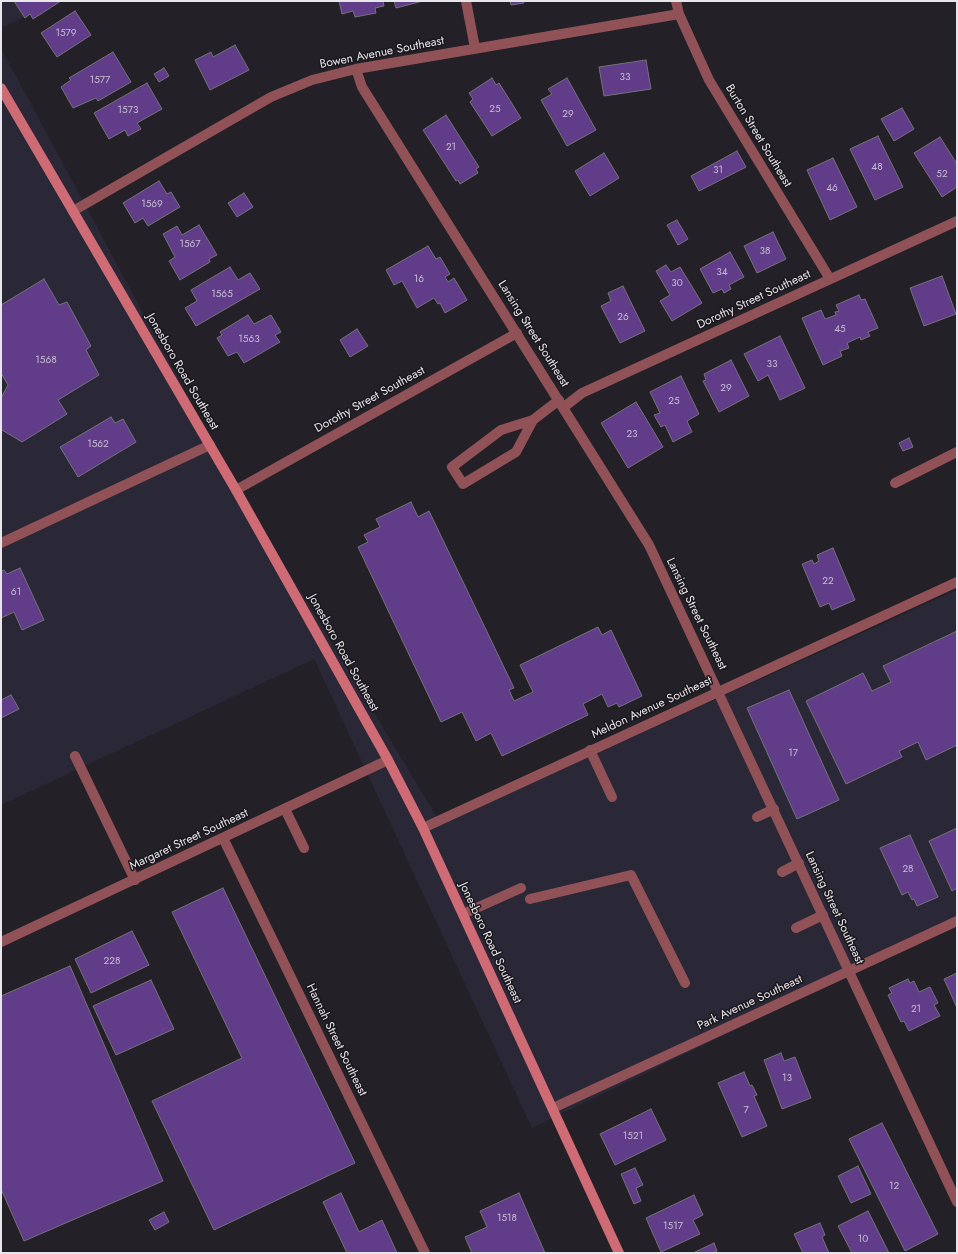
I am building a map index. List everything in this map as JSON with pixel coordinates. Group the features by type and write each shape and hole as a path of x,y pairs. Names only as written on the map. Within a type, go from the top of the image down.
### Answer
{"main road":[{"name":"Jonesboro Road Southeast","path":"1,88 210,444 388,760 463,914 619,1253"}],"street":[{"path":"466,1 475,48"},
{"name":"Burton Street Southeast","path":"676,1 679,14 709,80 830,279"},
{"name":"Bowen Avenue Southeast","path":"73,211 271,97 312,80 356,68 679,14"},
{"name":"Lansing Street Southeast","path":"356,68 362,87 649,545 957,1202"},
{"name":"Dorothy Street Southeast","path":"533,420 561,403 582,393 957,221"},
{"name":"Dorothy Street Southeast","path":"236,490 517,333"},
{"path":"533,420 516,452 463,484 452,466 501,430 533,420"},
{"path":"1,543 210,444"},
{"path":"895,483 957,452"},
{"name":"Meldon Avenue Southeast","path":"422,828 957,582"},
{"path":"590,750 612,797"},
{"path":"75,756 135,880"},
{"name":"Margaret Street Southeast","path":"1,942 388,760"},
{"path":"285,809 304,848"},
{"path":"757,817 774,809"},
{"name":"Hannah Street Southeast","path":"223,838 425,1253"},
{"path":"782,872 799,863"},
{"path":"530,899 631,875 685,982"},
{"path":"463,914 521,888"},
{"path":"796,928 823,915"},
{"name":"Park Avenue Southeast","path":"553,1108 957,921"}],"shaded area":[{"path":"1,1 60,1 1,28"},
{"path":"1,48 225,466 441,824 957,590 957,923 532,1128 314,659 1,805"}],"building":[{"path":"14,1 61,1 33,19 30,14 25,18"},
{"path":"339,1 383,1 384,6 375,8 376,13 355,17 353,11 342,14"},
{"path":"394,1 423,1 396,8"},
{"path":"510,1 523,1 524,3 511,5"},
{"path":"75,11 91,35 57,57 41,33"},
{"path":"235,45 249,70 210,90 195,60 211,52 213,57"},
{"path":"113,52 131,82 98,101 96,98 73,108 61,87 71,80 69,78"},
{"path":"646,60 651,89 604,96 599,67"},
{"path":"164,68 169,76 159,82 154,74"},
{"path":"492,78 496,85 499,83 521,118 492,136 470,102 473,99 469,93"},
{"path":"567,78 596,130 567,146 541,100 552,94 548,89"},
{"path":"147,83 162,109 137,123 141,129 128,136 125,130 109,139 94,113"},
{"path":"902,108 914,129 894,141 881,119"},
{"path":"446,115 479,167 476,169 478,173 460,184 458,180 456,181 423,130"},
{"path":"878,136 903,187 875,200 850,149"},
{"path":"940,137 957,164 957,187 942,197 914,153"},
{"path":"737,151 746,167 699,191 691,176"},
{"path":"604,153 619,178 590,196 575,171"},
{"path":"833,158 857,207 830,220 807,170"},
{"path":"159,181 167,194 171,192 180,207 148,226 143,218 135,223 123,203"},
{"path":"244,193 253,207 237,217 228,203"},
{"path":"677,220 688,239 678,245 667,225"},
{"path":"199,225 217,255 209,259 210,262 180,280 169,261 175,257 163,234 177,226 182,235"},
{"path":"773,232 786,259 757,273 744,246"},
{"path":"428,246 436,259 440,257 450,274 445,277 448,282 454,278 467,300 445,313 440,303 438,304 434,298 417,308 402,281 394,285 386,270"},
{"path":"730,252 744,277 729,285 731,289 724,293 722,289 713,293 700,269"},
{"path":"666,265 671,272 680,267 702,303 672,321 660,301 670,295 656,271"},
{"path":"230,267 238,280 250,273 260,289 196,326 185,308 197,301 191,290"},
{"path":"942,276 956,314 924,326 910,288"},
{"path":"44,279 59,305 67,302 91,346 86,350 99,375 58,400 67,414 22,442 2,430 1,431 1,398 8,385 1,373 1,305"},
{"path":"623,286 645,331 620,343 601,306 611,301 608,293"},
{"path":"859,295 861,300 865,299 878,328 868,332 870,336 861,340 860,337 847,343 849,348 840,351 842,356 823,365 802,318 821,310 825,319 836,315 835,312 839,311 836,305"},
{"path":"248,315 254,324 271,315 281,332 275,335 280,342 244,363 237,352 228,356 217,338 222,335 220,332"},
{"path":"357,329 368,346 350,357 340,340"},
{"path":"780,336 805,388 780,400 768,375 758,381 744,354"},
{"path":"731,360 749,396 719,412 703,381 706,380 704,374"},
{"path":"681,376 699,414 687,421 692,432 673,442 665,425 661,427 654,415 660,413 650,392"},
{"path":"636,402 663,447 628,468 601,423"},
{"path":"111,417 115,423 123,419 136,442 78,477 60,447"},
{"path":"909,438 913,447 903,451 899,443"},
{"path":"411,502 418,517 429,511 514,688 509,690 514,701 533,692 520,665 598,627 602,635 611,630 642,696 619,707 617,703 608,707 602,694 583,704 588,715 502,756 491,733 476,741 462,712 441,722 358,547 368,542 364,535 380,527 376,519"},
{"path":"833,548 855,600 832,610 829,603 820,607 802,564 812,560 814,564 819,561 817,555"},
{"path":"20,568 44,620 22,630 14,612 1,618 1,571 4,570 7,574"},
{"path":"957,631 957,745 926,760 918,742 899,751 902,757 846,784 806,701 863,673 872,691 891,682 883,666"},
{"path":"789,690 839,800 797,819 747,708"},
{"path":"11,695 19,709 1,718 1,700"},
{"path":"957,828 957,888 952,891 929,841"},
{"path":"910,835 938,897 917,906 914,899 912,900 908,892 902,895 880,848"},
{"path":"223,888 355,1163 214,1230 152,1101 242,1058 172,912"},
{"path":"132,931 149,965 91,993 75,959"},
{"path":"70,966 163,1181 24,1241 1,1189 1,996"},
{"path":"957,973 957,1008 944,979"},
{"path":"908,979 910,983 914,981 919,992 930,987 938,1003 934,1005 940,1016 909,1031 904,1021 901,1022 888,995 892,993 889,988"},
{"path":"151,980 174,1029 116,1055 93,1006"},
{"path":"781,1053 784,1061 795,1057 811,1098 782,1109 764,1060"},
{"path":"744,1072 750,1086 752,1085 757,1095 754,1096 767,1126 742,1137 718,1083"},
{"path":"651,1109 666,1140 615,1165 600,1134"},
{"path":"882,1123 938,1234 905,1251 849,1139"},
{"path":"858,1166 871,1194 851,1203 838,1176"},
{"path":"635,1168 643,1185 636,1188 641,1201 634,1204 621,1174"},
{"path":"341,1193 359,1232 382,1220 397,1253 347,1253 323,1202"},
{"path":"519,1193 545,1253 472,1253 465,1237 487,1227 480,1211"},
{"path":"694,1195 703,1215 693,1220 700,1234 661,1252 646,1218"},
{"path":"868,1211 889,1253 852,1253 838,1226"},
{"path":"164,1212 169,1222 155,1230 149,1220"},
{"path":"820,1223 825,1235 822,1237 829,1253 803,1253 794,1234"},
{"path":"714,1243 717,1251 712,1253 693,1253"}]}
